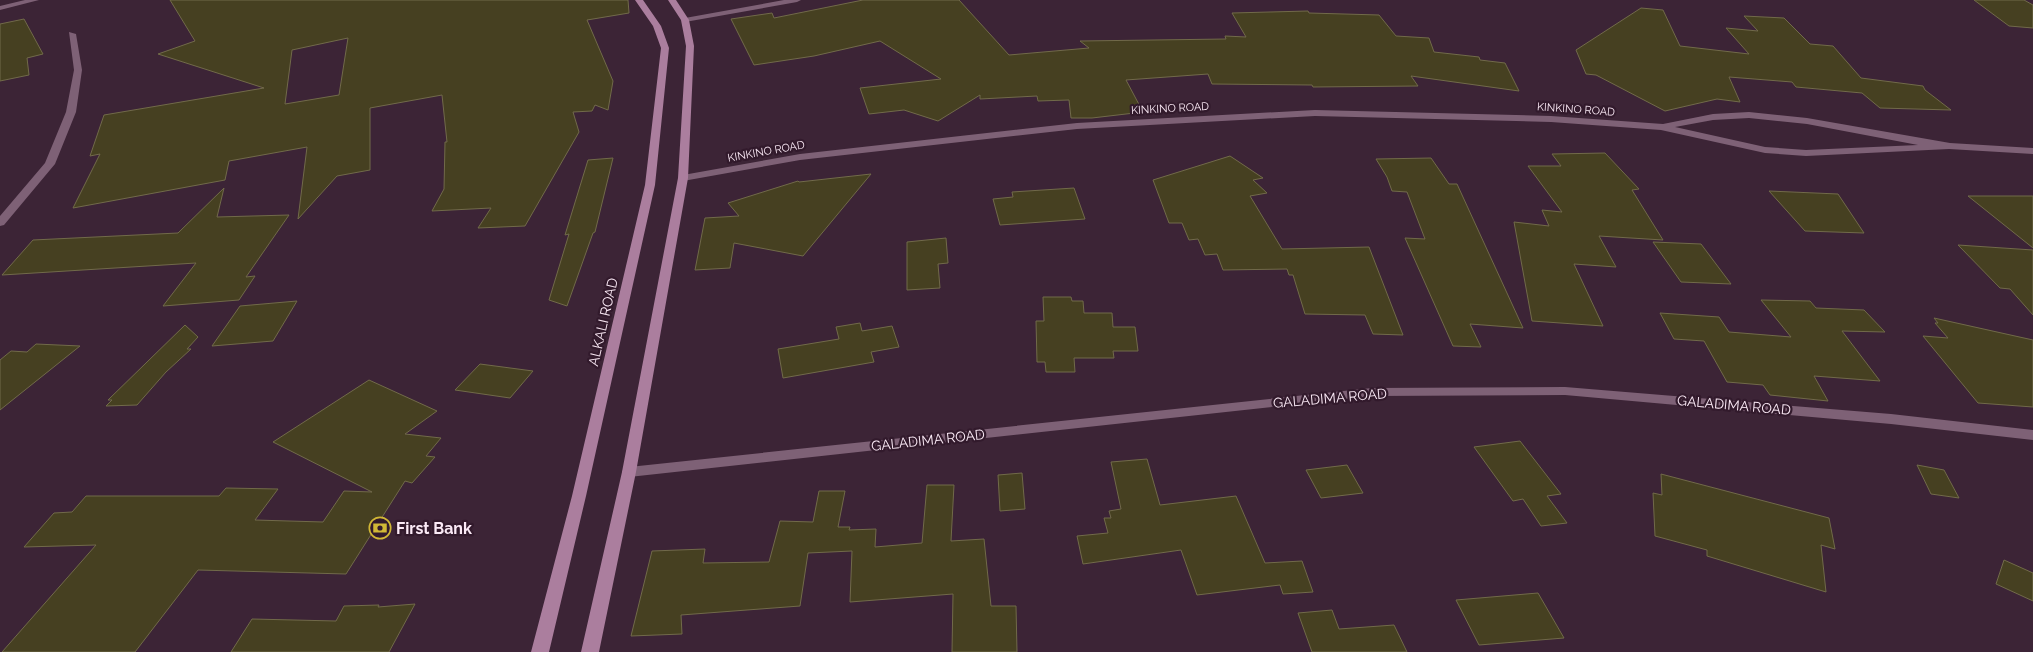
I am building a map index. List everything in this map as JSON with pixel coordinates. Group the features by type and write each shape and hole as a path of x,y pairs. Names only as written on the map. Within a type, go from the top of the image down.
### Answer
{"main road":[{"name":"ALKALI ROAD","path":"540,652 579,496 650,185 665,48 657,26 640,0"},
{"path":"590,652 629,472 683,178 690,46 685,20 672,0"}],"street":[{"path":"0,8 35,0"},
{"path":"685,20 796,0"},
{"path":"0,223 50,164 71,112 78,70 72,34"},
{"name":"KINKINO ROAD","path":"683,178 800,157 1076,126 1305,114 1551,119 1662,127 1765,150 1806,153 1949,146 2033,151"},
{"name":"KINKINO ROAD","path":"1662,127 1694,119 1722,116 1755,116 1813,122 1949,146"},
{"name":"GALADIMA ROAD","path":"629,472 1372,392 1565,391 1891,419 2033,435"}],"building":[{"path":"170,0 628,0 629,13 587,20 613,81 608,110 595,105 592,111 573,112 579,132 525,226 478,228 491,208 432,211 444,189 445,142 447,142 442,95 370,108 370,170 337,176 298,219 307,147 229,161 225,180 73,208 100,154 90,156 104,115 264,88 158,54 195,41","holes":["348,38 339,95 285,104 292,50"]},
{"path":"863,0 959,0 1009,55 1089,48 1080,41 1226,39 1225,36 1246,37 1232,13 1308,11 1309,13 1379,15 1396,36 1429,38 1434,52 1479,57 1480,60 1505,63 1519,91 1411,76 1418,86 1313,87 1312,85 1212,84 1208,74 1126,80 1143,112 1092,118 1071,118 1069,100 1038,101 1037,96 980,99 980,95 938,121 904,110 869,114 860,88 941,79 880,41 814,56 754,65 731,19 772,13 774,18"},
{"path":"1974,0 2024,0 2033,5 2033,28 2009,26"},
{"path":"1641,8 1663,10 1680,46 1749,54 1726,28 1758,31 1744,16 1784,18 1810,44 1833,46 1861,78 1923,86 1925,90 1951,110 1880,108 1862,93 1796,87 1792,82 1729,77 1740,102 1717,99 1665,111 1596,75 1586,74 1576,50"},
{"path":"24,19 43,54 27,58 29,75 0,81 0,24"},
{"path":"1605,153 1639,189 1632,190 1663,240 1599,236 1616,267 1574,264 1603,326 1532,321 1514,222 1549,226 1542,210 1562,212 1528,166 1561,166 1552,154"},
{"path":"1230,156 1263,178 1253,180 1267,193 1250,196 1282,249 1369,247 1403,335 1373,334 1365,315 1305,314 1293,275 1289,275 1287,269 1223,270 1217,254 1205,255 1198,239 1189,240 1182,223 1169,223 1153,180"},
{"path":"613,158 595,232 593,233 567,306 549,300 569,234 565,235 588,160"},
{"path":"1431,158 1449,184 1457,184 1523,328 1470,324 1481,347 1453,346 1405,238 1425,239 1407,192 1392,191 1387,177 1376,159"},
{"path":"871,174 803,256 734,243 730,268 695,270 705,218 739,216 728,203 798,181"},
{"path":"224,188 217,217 289,215 246,277 255,276 239,300 163,306 196,263 2,275 33,240 178,233"},
{"path":"1074,188 1085,219 1000,225 993,199 1013,197 1012,192"},
{"path":"1769,191 1838,194 1864,233 1805,231"},
{"path":"1968,196 2033,196 2033,248"},
{"path":"946,238 948,263 938,264 940,288 907,290 907,242"},
{"path":"1653,242 1701,244 1731,284 1681,282"},
{"path":"1958,245 2033,250 2033,315 2010,289 2000,288"},
{"path":"1043,297 1071,297 1072,301 1083,301 1084,313 1112,313 1113,327 1135,327 1138,351 1113,351 1114,358 1074,358 1075,372 1046,372 1045,362 1037,362 1036,321 1044,321"},
{"path":"1761,300 1810,301 1816,308 1864,310 1885,332 1842,331 1880,381 1814,376 1828,401 1770,395 1763,385 1727,382 1704,341 1674,339 1660,313 1719,317 1729,332 1791,337"},
{"path":"297,301 273,341 212,346 240,306"},
{"path":"1934,318 2033,340 2033,407 1978,403 1923,336 1948,338 1935,323 1938,323"},
{"path":"860,323 862,331 892,326 899,347 871,352 874,362 783,378 778,349 839,339 836,327"},
{"path":"185,325 198,337 187,349 191,349 166,372 137,405 106,406 112,400 108,400"},
{"path":"36,344 80,346 0,410 0,360 11,351 27,352"},
{"path":"480,364 533,371 510,398 455,390"},
{"path":"369,380 437,411 405,434 441,438 426,456 435,457 412,483 405,481 346,574 198,570 135,652 2,652 96,545 24,547 54,513 72,512 86,496 219,496 226,488 278,489 255,520 323,522 344,491 372,492 273,442"},
{"path":"1520,441 1561,494 1547,496 1567,523 1541,526 1523,499 1513,501 1474,447"},
{"path":"1147,459 1160,505 1236,496 1265,563 1302,561 1313,592 1283,594 1280,585 1197,595 1181,550 1083,564 1077,536 1108,533 1104,518 1111,518 1109,511 1121,509 1111,462"},
{"path":"1347,465 1363,493 1321,498 1306,470"},
{"path":"1917,465 1944,470 1959,498 1931,494"},
{"path":"1022,473 1025,509 1000,511 998,475"},
{"path":"1661,474 1829,518 1835,549 1821,545 1826,592 1707,556 1707,550 1655,536 1653,493 1662,495"},
{"path":"927,485 954,485 951,541 984,539 991,606 1016,606 1017,652 952,652 953,594 850,602 852,551 808,553 800,606 681,615 682,634 631,636 652,551 705,549 703,563 769,562 780,521 813,522 819,491 845,491 838,527 850,527 849,530 876,529 875,547 922,543"},
{"path":"2004,560 2033,573 2033,601 1996,584"},
{"path":"1538,593 1564,638 1479,645 1456,600"},
{"path":"415,604 389,652 231,652 252,619 336,621 344,606 379,605 378,607"},
{"path":"1332,610 1339,629 1394,625 1407,652 1312,652 1298,613"}],"place":[{"name":"First Bank","path":"380,528"}]}
